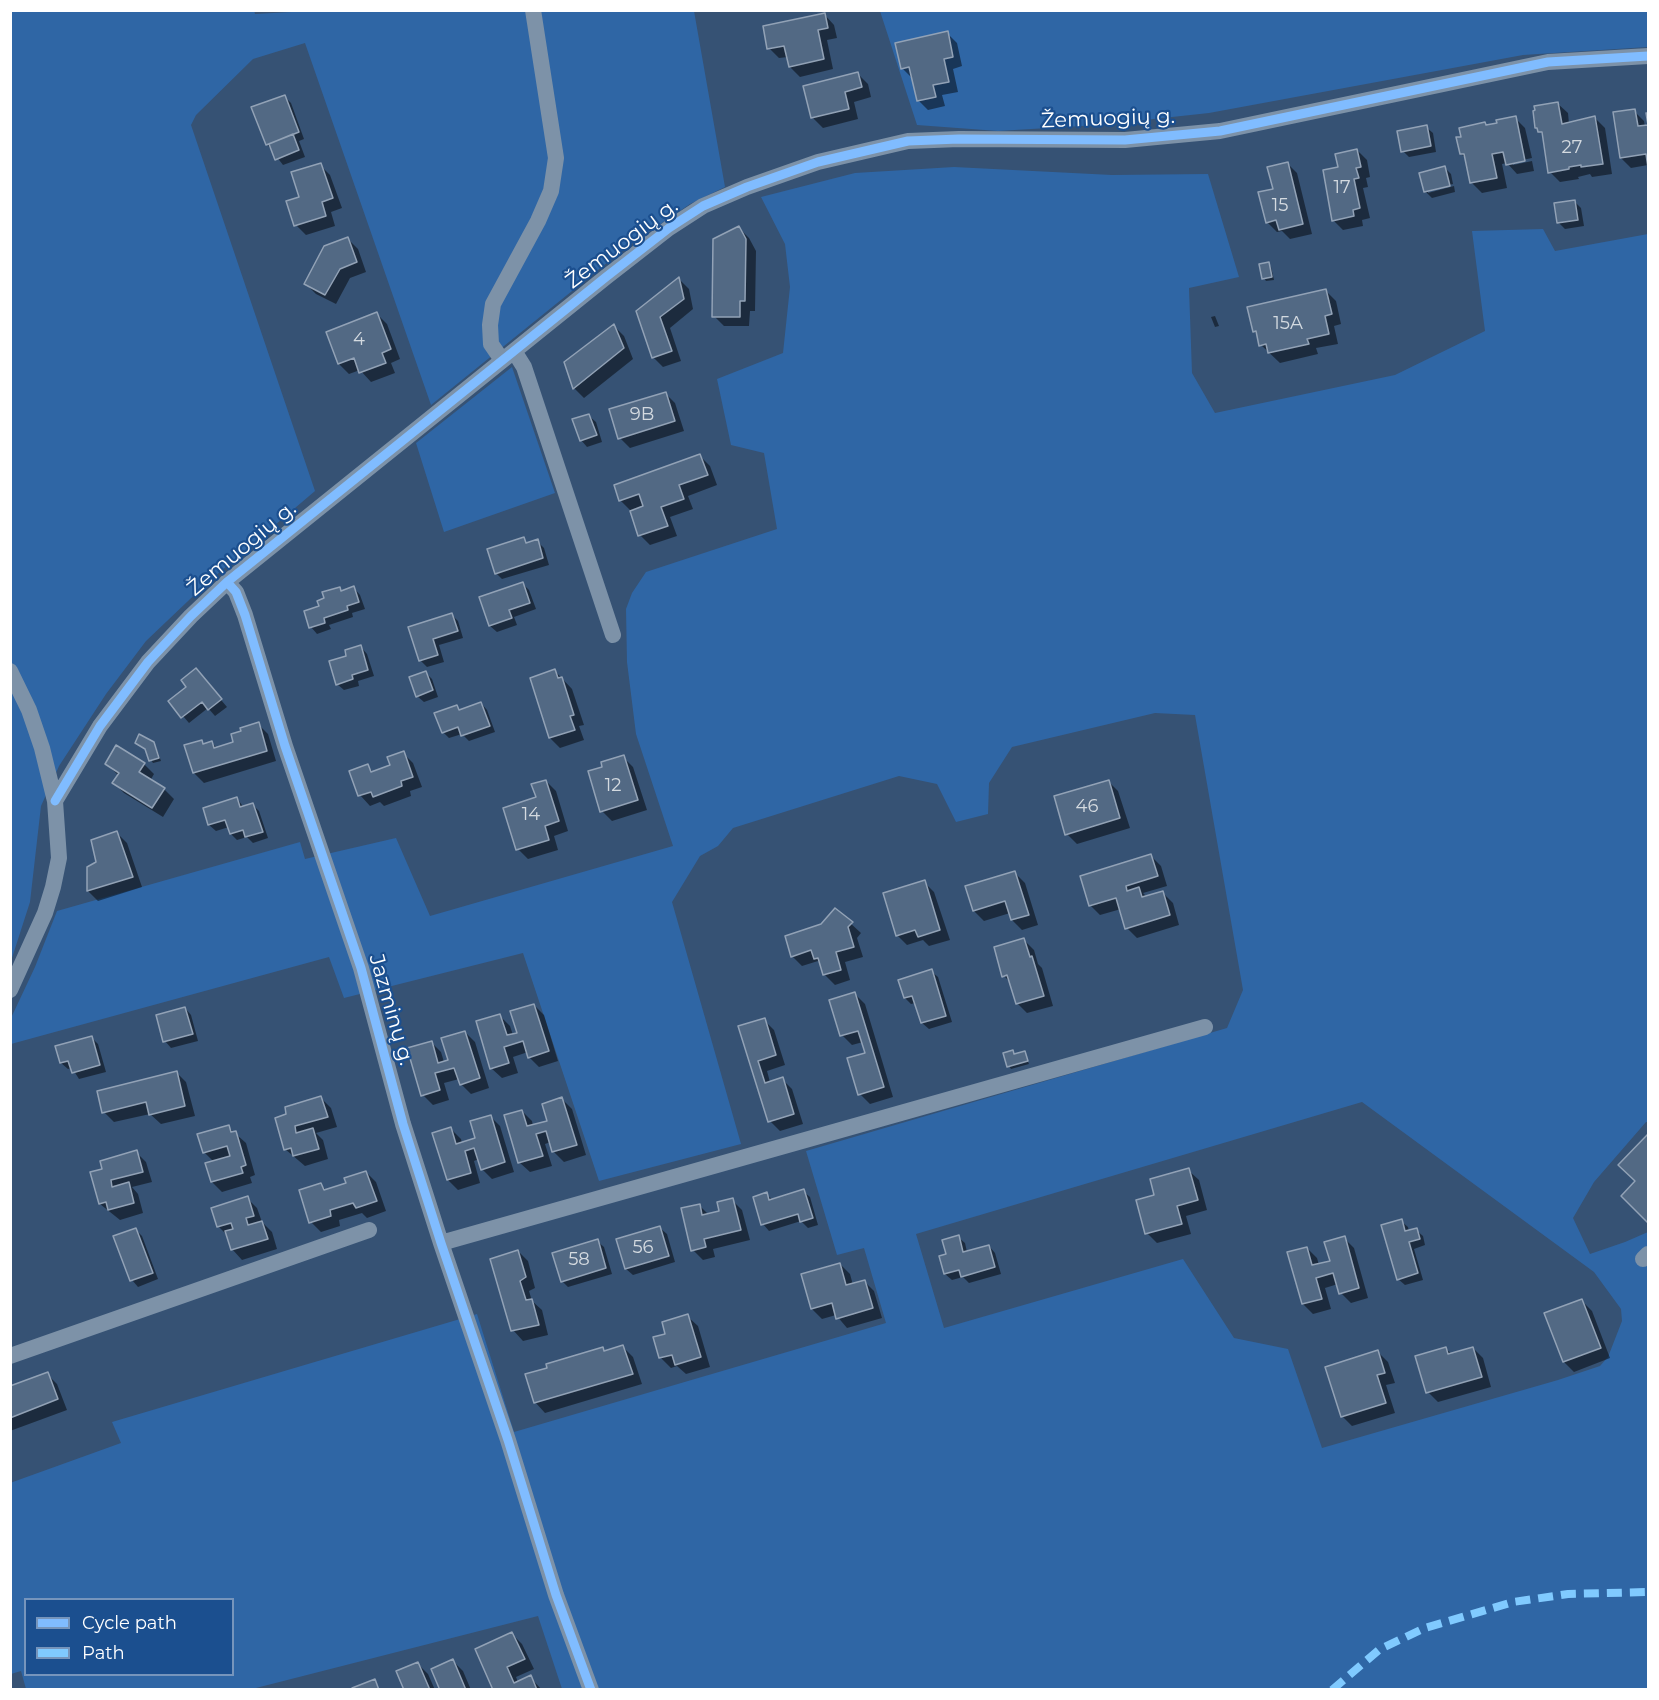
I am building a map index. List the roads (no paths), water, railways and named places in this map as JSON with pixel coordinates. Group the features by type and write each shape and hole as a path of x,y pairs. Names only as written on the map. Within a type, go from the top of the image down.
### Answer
{"street":[{"path":"532,10 556,158 551,190 538,221 493,304 490,325 492,344 524,367 613,635"},
{"name":"Žemuogių g.","path":"55,801 100,726 148,662 227,582 669,228 703,206 747,187 818,162 908,141 1125,140 1220,131 1548,62 1648,56"},
{"name":"Jazminų g.","path":"227,582 236,592 245,615 285,746 362,968 404,1124 441,1243 512,1451 556,1595 591,1689"},
{"path":"10,671 29,710 42,748 55,801 58,858 53,887 45,913 10,990"},
{"path":"441,1243 1205,1027"},
{"path":"10,1356 369,1230"}]}
